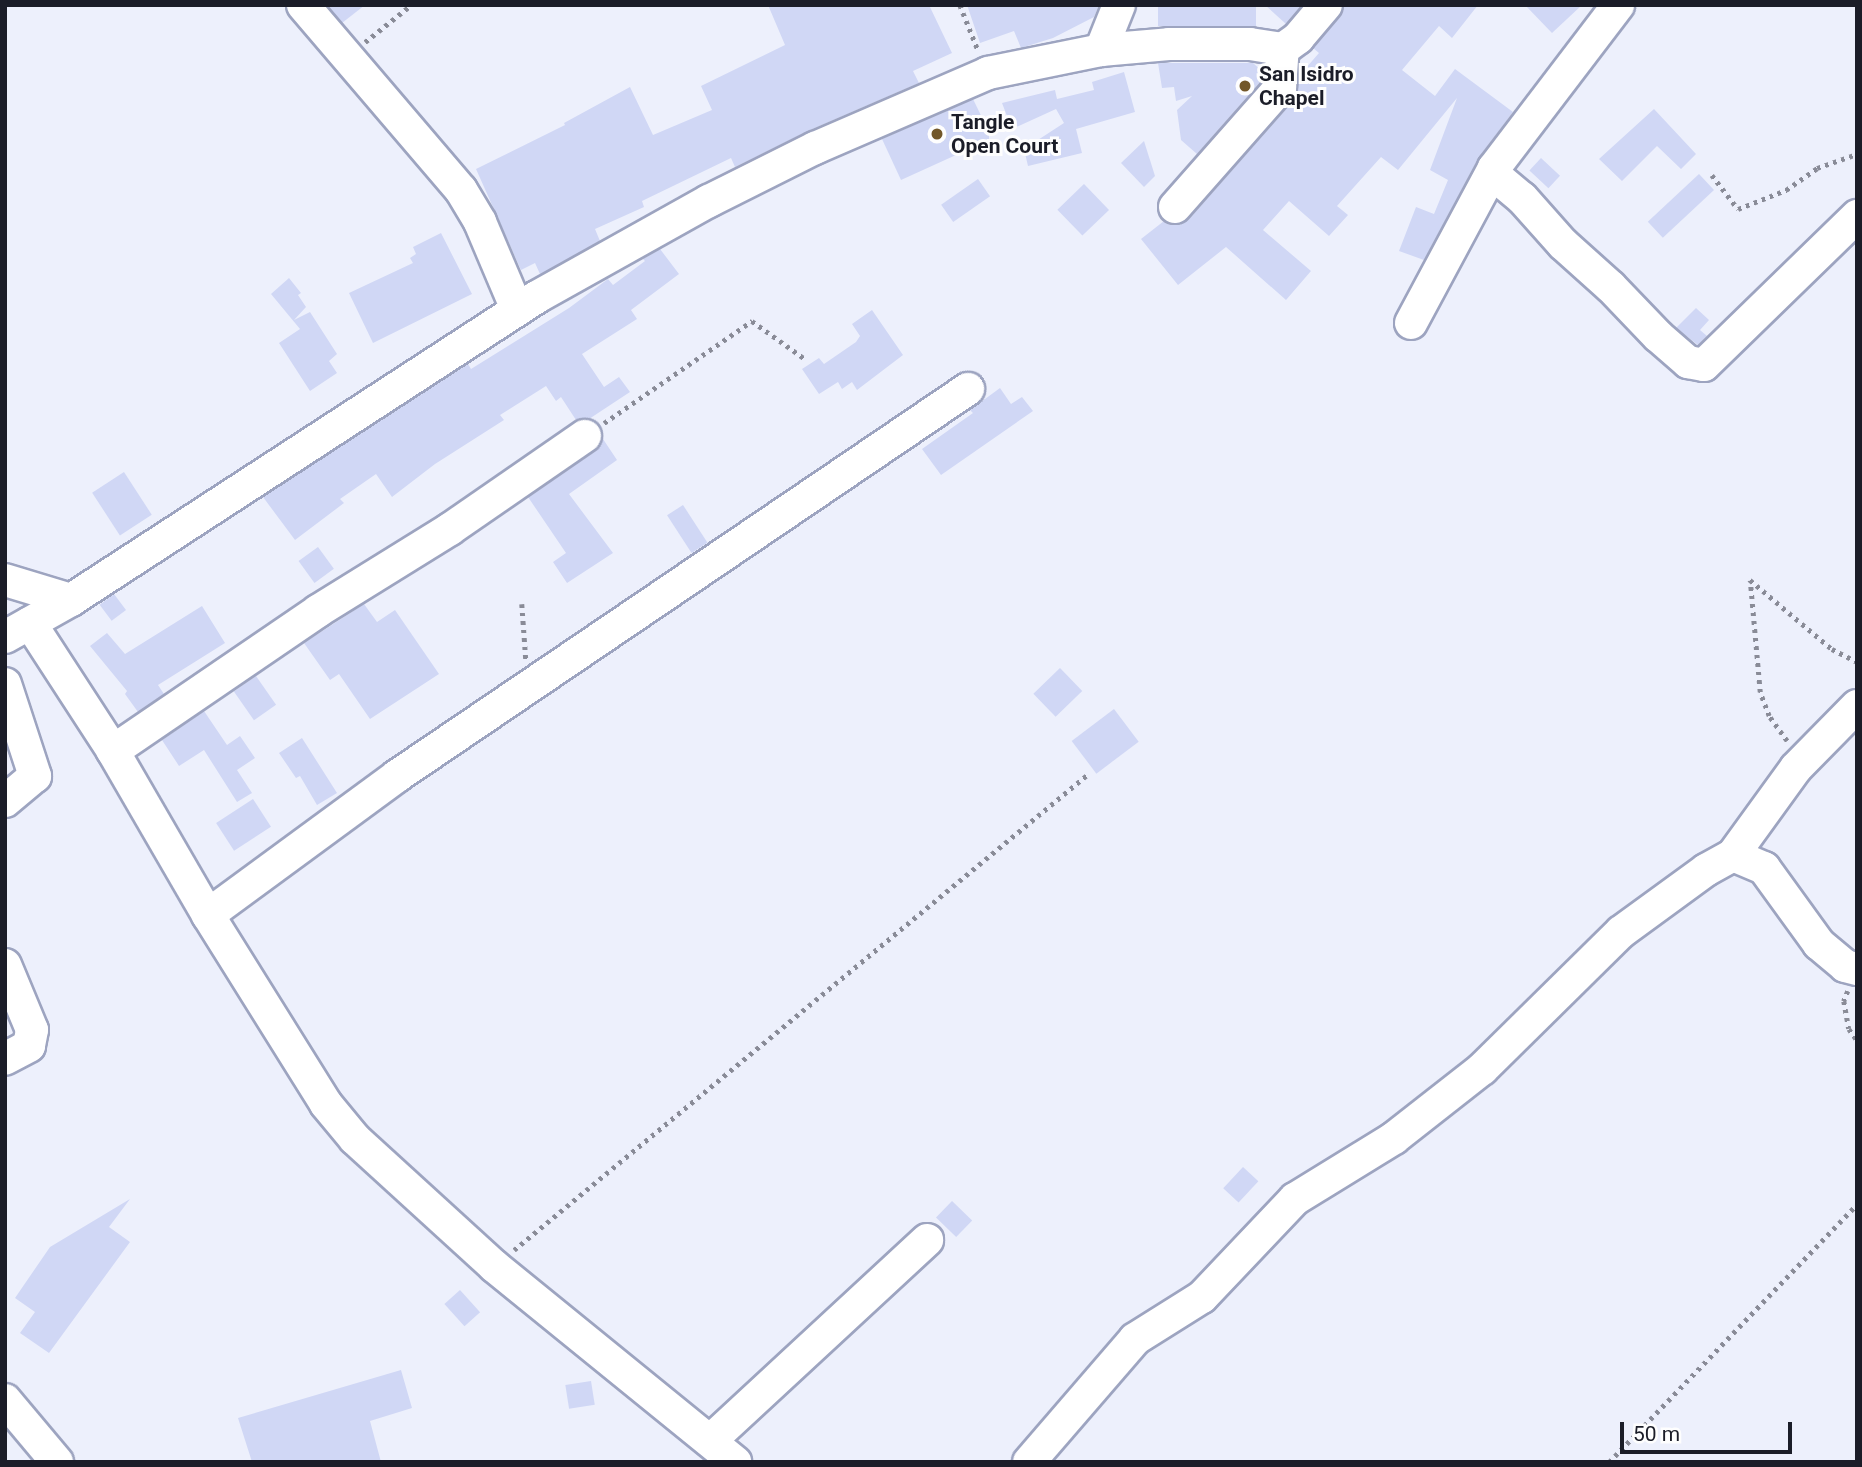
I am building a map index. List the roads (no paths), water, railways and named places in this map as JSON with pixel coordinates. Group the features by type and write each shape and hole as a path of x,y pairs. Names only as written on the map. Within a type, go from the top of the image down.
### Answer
{"street":[{"path":"303,5 461,190 480,222 517,309"},
{"path":"1101,50 1119,5"},
{"path":"735,1462 494,1266 355,1139 326,1104 208,915 113,751 18,630 71,600 517,309 709,201 815,148 988,73 1101,50 1170,44 1250,44 1283,49 1298,38 1326,5"},
{"path":"1411,323 1494,168 1618,5"},
{"path":"1175,207 1280,88 1283,49"},
{"path":"1494,168 1499,179 1664,343 1688,362 1704,366 1857,216"},
{"path":"208,915 397,776 968,389"},
{"path":"113,751 318,611 450,529 585,436"},
{"path":"5,580 71,600"},
{"path":"5,684 35,776 5,801"},
{"path":"1029,1462 1135,1339 1202,1297 1295,1199 1394,1138 1482,1069 1621,932 1706,870 1733,855 1796,768 1857,706"},
{"path":"1733,855 1764,868 1819,944 1855,974"},
{"path":"5,965 32,1030 29,1046 5,1059"},
{"path":"710,1441 928,1240"},
{"path":"5,1400 57,1462"}],"place":[{"name":"San Isidro Chapel","path":"1245,86"},
{"name":"Tangle Open Court","path":"937,134"}]}
